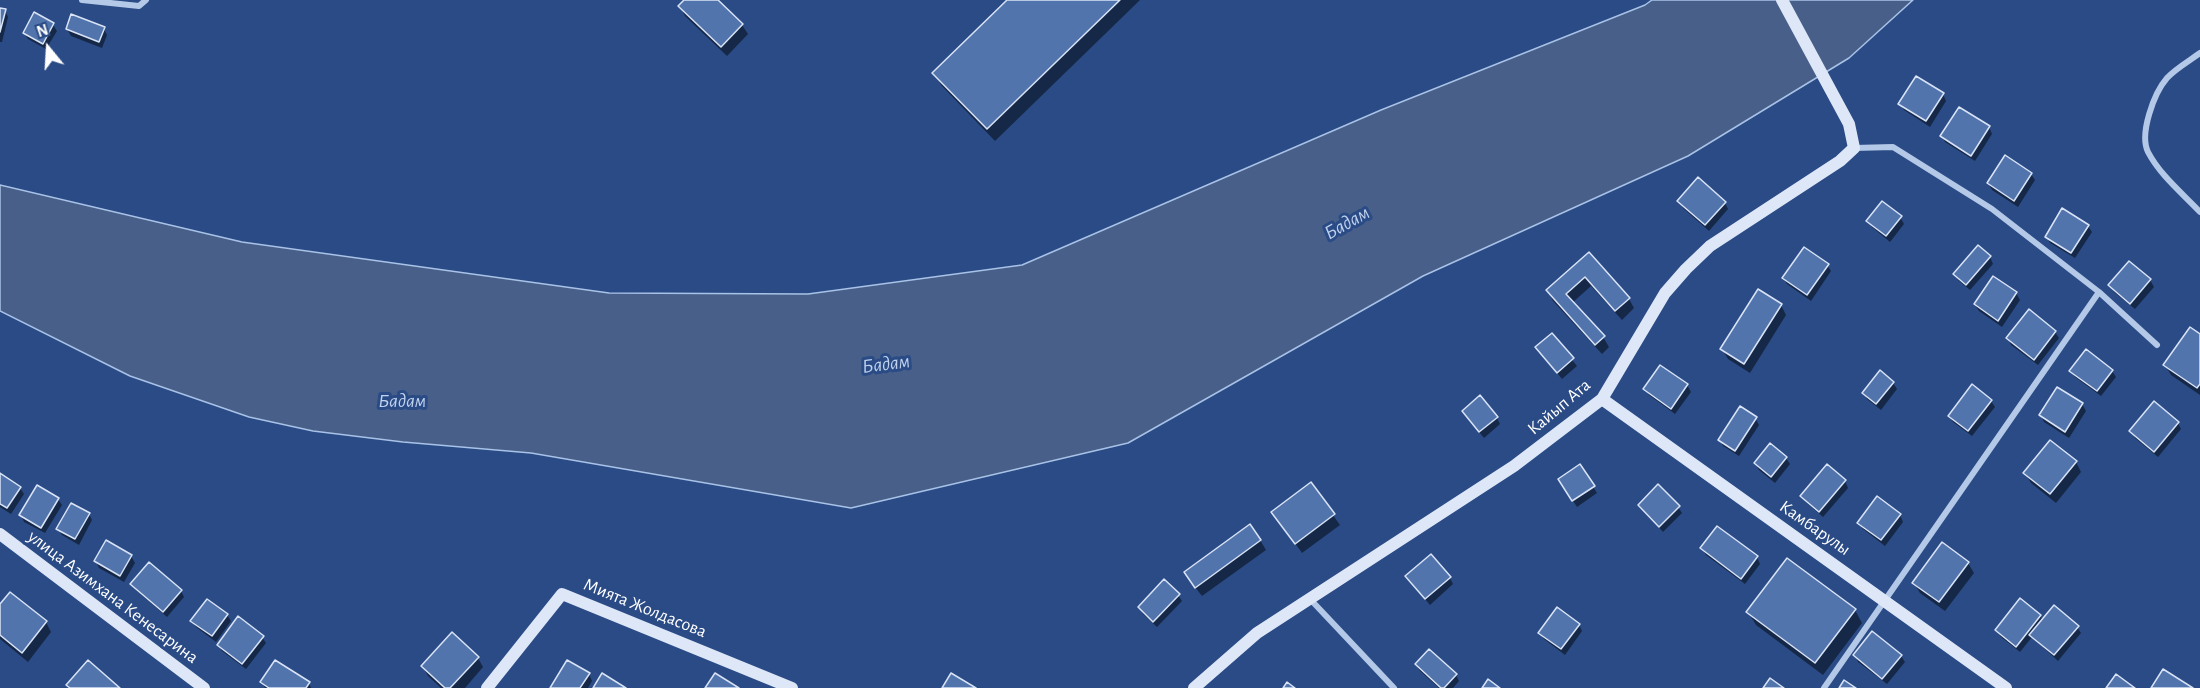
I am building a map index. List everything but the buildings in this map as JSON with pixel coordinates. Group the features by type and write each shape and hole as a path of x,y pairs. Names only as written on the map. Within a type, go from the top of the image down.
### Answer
{"street":[{"path":"82,0 139,6 146,0"},
{"path":"1782,0 1849,124 1854,148 1893,147 1992,209 2099,292 2157,345"},
{"path":"2200,53 2166,78 2152,103 2146,128 2146,150 2161,172 2200,212"},
{"name":"Кайып Ата","path":"1194,688 1257,633 1514,466 1602,399 1665,293 1686,269 1710,246 1840,161 1854,148"},
{"path":"1824,688 2099,292"},
{"name":"Камбарулы","path":"1602,399 2007,688"},
{"name":"улица Азимхана Кенесарина","path":"0,534 204,688"},
{"name":"Мията Жолдасова","path":"487,688 562,594 792,688"},
{"path":"1310,598 1394,688"}],"water":[{"name":"Бадам","path":"1652,0 1913,0 1849,58 1688,156 1423,276 1128,443 851,508 531,453 403,442 313,431 249,417 130,376 0,311 0,185 242,242 609,293 808,294 1022,265 1381,110 1645,5"}]}
